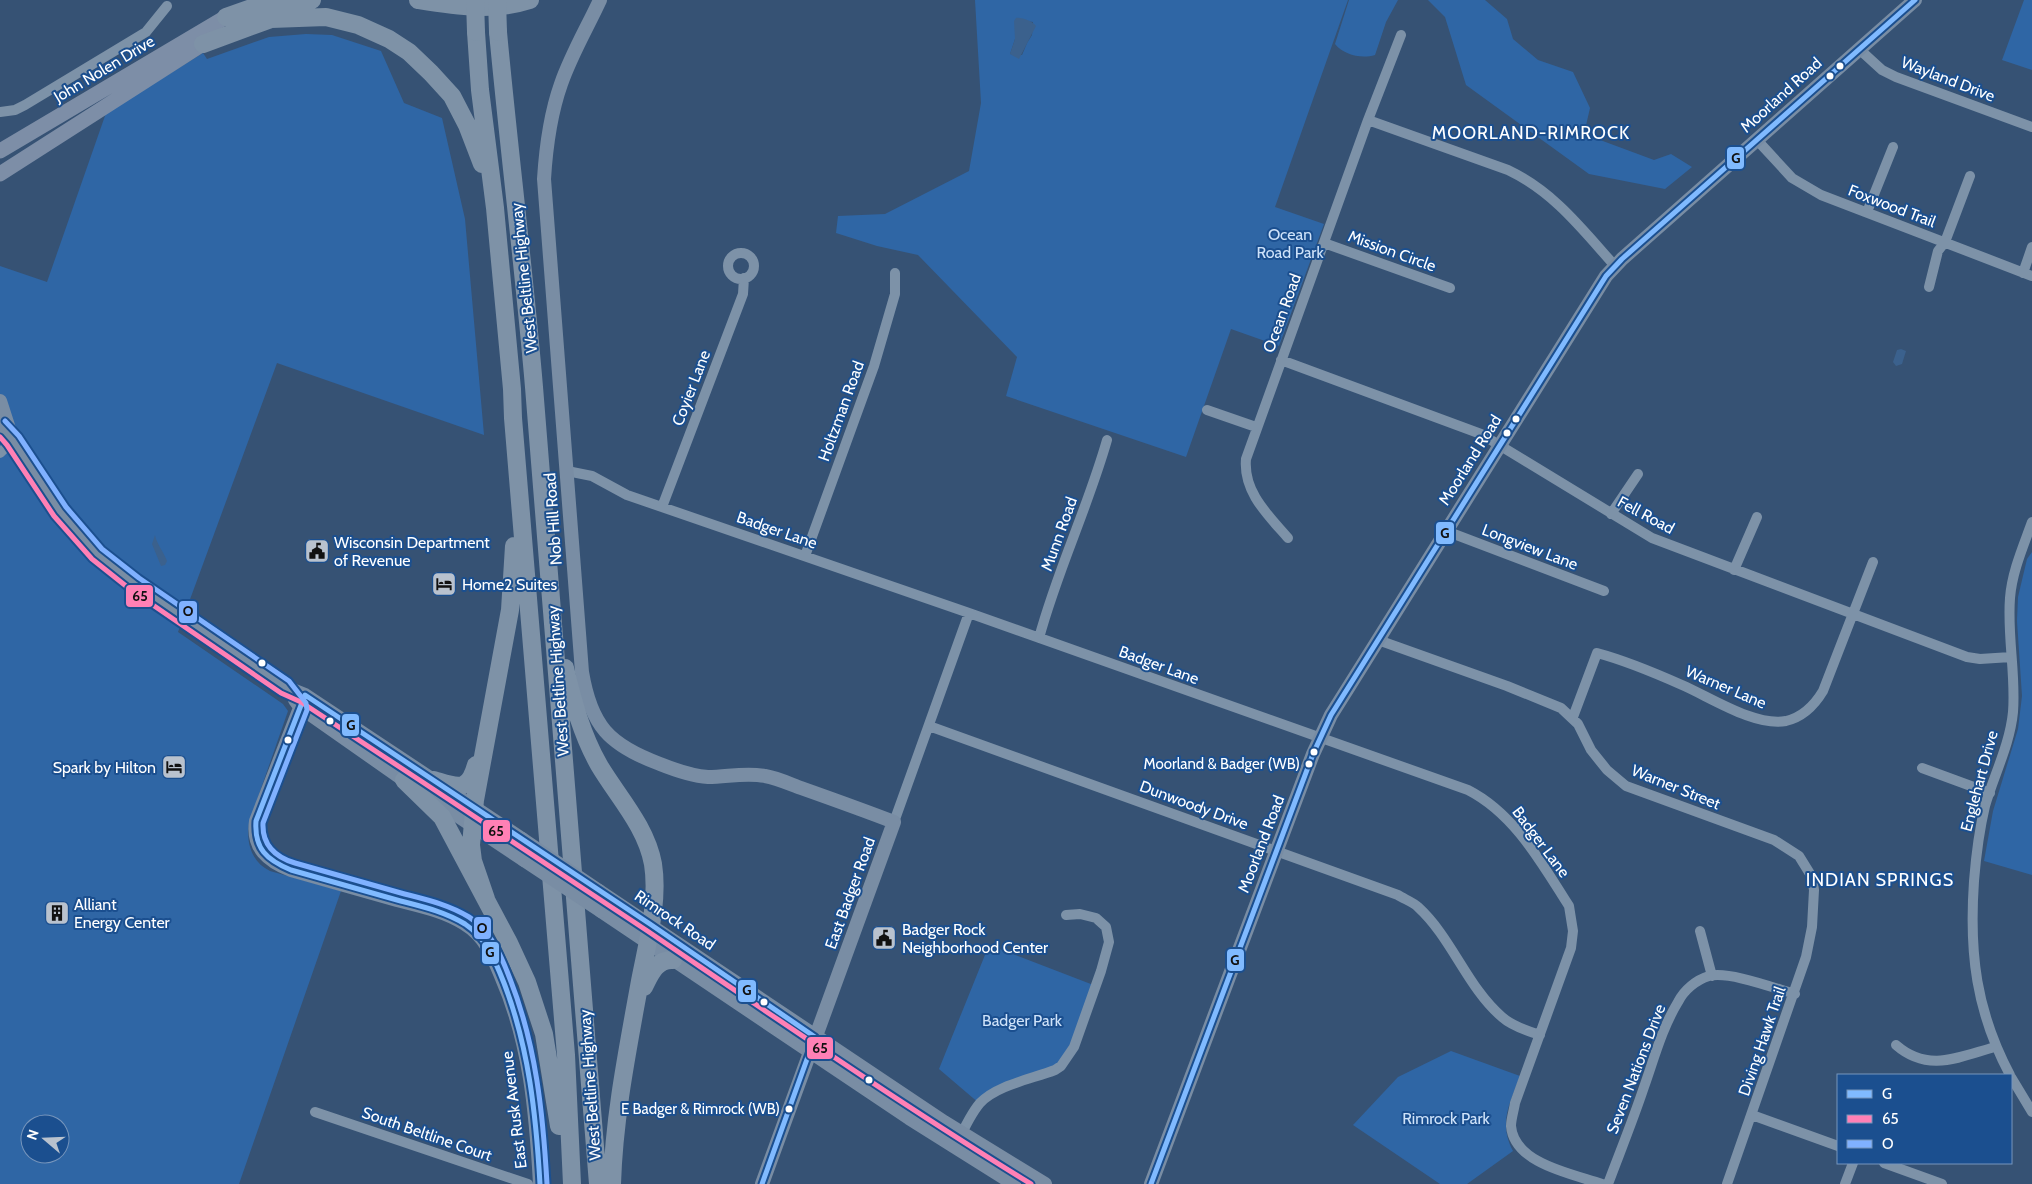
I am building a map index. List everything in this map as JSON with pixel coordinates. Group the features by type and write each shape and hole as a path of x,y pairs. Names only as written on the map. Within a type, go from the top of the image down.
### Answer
{"highway":[{"path":"226,17 254,0"},
{"path":"226,17 274,0"},
{"path":"203,44 250,17 312,0"},
{"path":"418,0 464,7 488,8 512,6 530,0"},
{"name":"West Beltline Highway","path":"475,0 480,90 493,192 512,389 512,418 566,1055 572,1184"},
{"name":"West Beltline Highway","path":"497,0 502,87 526,294 598,1184"},
{"path":"203,44 271,19 326,17 358,25 389,39 417,59 452,96 467,125 493,192"},
{"path":"486,899 473,861 471,845 474,808 510,610 514,558 512,418"},
{"path":"553,616 572,694 586,740 599,766 642,830 648,846 653,877 653,907 624,1077 612,1184"},
{"path":"434,780 456,786 468,783 472,778 488,727"},
{"path":"404,780 442,817 528,982 544,1034 566,1184"},
{"path":"636,1001 652,971 661,962 673,960"}],"main road":[{"name":"John Nolen Drive","path":"0,151 226,17"},
{"name":"John Nolen Drive","path":"0,174 203,44"}],"street":[{"name":"Nob Hill Road","path":"600,0 561,83 553,109 544,179 584,681 588,699 596,720 625,749 683,772 707,777 742,774 766,776 894,822"},
{"name":"Moorland Road","path":"1150,1184 1320,737 1331,715 1606,276 1915,0"},
{"path":"0,112 15,110 25,105 146,32 168,6"},
{"name":"Ocean Road","path":"1288,538 1253,495 1248,478 1246,459 1368,120 1401,36"},
{"name":"Wayland Drive","path":"1859,50 1882,70 1896,77 2032,127"},
{"path":"1368,120 1508,170 1530,181 1561,206 1615,266"},
{"name":"Foxwood Trail","path":"1757,140 1799,183 1821,195 2028,274"},
{"path":"1867,212 1893,147"},
{"path":"1929,287 1938,252 1945,242 1970,176"},
{"name":"Mission Circle","path":"1324,243 1450,288"},
{"path":"2028,274 2032,248"},
{"name":"Holtzman Road","path":"805,556 876,357 896,294 895,274"},
{"name":"Coyier Lane","path":"662,507 743,294 744,278"},
{"name":"Fell Road","path":"1281,360 1481,434 1652,538 1967,657 1980,659 2011,657"},
{"name":"Rimrock Road","path":"0,401 13,440"},
{"path":"1207,410 1256,427"},
{"name":"Rimrock Road","path":"0,426 13,440 60,512 97,554 135,584 285,687 404,780 955,1148 1014,1184"},
{"path":"0,446 13,440"},
{"path":"0,453 13,440"},
{"name":"Munn Road","path":"1039,638 1057,581 1099,468 1107,440"},
{"name":"Badger Lane","path":"567,471 592,476 627,495 969,613 1468,790 1493,806 1518,831 1569,906 1572,920 1571,948 1515,1103 1511,1126 1515,1142 1521,1151 1536,1160 1602,1184"},
{"path":"1611,514 1638,474"},
{"path":"1734,570 1757,517"},
{"name":"Englehart Drive","path":"2009,1074 1995,1047 1978,989 1972,926 1977,846 1980,828 2007,741 2012,713 2014,684 2011,657 2010,598 2014,574 2029,538 2032,522"},
{"name":"Longview Lane","path":"1446,531 1604,590"},
{"path":"1854,615 1873,562"},
{"name":"East Badger Road","path":"762,1184 969,613"},
{"name":"Warner Lane","path":"1572,717 1597,653 1656,674 1758,719 1779,721 1800,716 1811,708 1823,692 1854,615"},
{"name":"Warner Street","path":"1378,640 1542,699 1561,708 1578,724 1591,750 1607,770 1626,786 1774,840 1799,856 1812,877 1814,890 1813,906"},
{"name":"Rimrock Road","path":"303,701 434,780 815,1037 962,1133 1046,1184"},
{"name":"East Rusk Avenue","path":"303,701 256,821 256,834 262,851 272,862 291,870 456,918 482,939 493,958 516,1011 526,1049 538,1140 540,1184"},
{"name":"Dunwoody Drive","path":"929,726 1398,895 1417,905 1430,920 1485,1000 1503,1019 1522,1029 1540,1035"},
{"path":"1922,768 1990,793"},
{"name":"Diving Hawk Trail","path":"1727,1184 1795,994 1806,957 1813,906"},
{"path":"955,1148 980,1104 991,1094 1055,1070 1061,1066 1074,1047 1110,942 1106,927 1096,918 1080,914 1066,915"},
{"path":"1700,930 1712,976 1722,975 1750,980 1795,994"},
{"name":"Seven Nations Drive","path":"1608,1184 1662,1036 1678,1001 1699,980 1712,976"},
{"path":"1896,1044 1920,1059 1934,1062 1953,1060 1995,1047"},
{"name":"Englehart Drive","path":"2012,1079 2032,1112"},
{"name":"South Beltline Court","path":"316,1112 528,1184"},
{"path":"1752,1114 1837,1146"},
{"path":"1845,1184 1853,1164"},
{"path":"1887,1164 1942,1184"}],"green space":[{"name":"Ocean Road Park","path":"975,0 1348,0 1275,207 1324,224 1279,346 1231,329 1186,457 1006,396 1017,357 918,255 877,246 836,233 838,216 885,214 969,171 981,103","holes":["1026,21 1033,22 1032,35 1022,55 1010,54 1015,39 1015,24"]},
{"path":"1349,0 1398,0 1386,22 1375,55 1364,57 1353,55 1343,51 1335,44"},
{"path":"1428,0 1485,0 1507,19 1513,39 1538,60 1573,72 1590,108 1584,134 1654,160 1671,154 1692,167 1665,189 1589,174 1466,85 1445,17"},
{"path":"2024,0 2032,0 2032,70 2002,60"},
{"name":"Alliant Energy Center","path":"306,34 332,35 381,51 404,103 442,118 465,219 484,435 277,363 178,632 283,704 288,711 249,823 249,844 254,857 270,871 341,891 239,1184 0,1184 0,266 47,282 106,113 203,53 207,59 269,37"},
{"path":"2032,552 2032,875 1984,861 1993,811 2018,729 2022,696 2017,621 2018,597 2027,559"},
{"name":"Badger Park","path":"989,945 1096,986 1068,1058 980,1104 939,1069"},
{"name":"Rimrock Park","path":"1451,1051 1520,1076 1509,1104 1506,1122 1506,1131 1513,1151 1467,1184 1440,1184 1353,1125 1398,1077"}],"shaded area":[{"path":"1016,18 1032,22 1036,26 1019,59 1010,54 1015,39 1014,21"},
{"path":"1897,350 1906,351 1902,364 1896,366 1893,362"},
{"path":"155,535 167,561 165,565 161,566 152,544"}],"transit line":[{"name":"G","path":"1151,1184 1313,754 1331,715 1606,276 1622,259 1915,0"},
{"name":"O","path":"5,421 19,436 66,507 102,549 139,578 289,681 306,703 307,710 263,823 265,838 271,849 281,857 295,863 444,905 469,917 489,936 499,953 510,979 519,1004 532,1054 540,1105 547,1184"},
{"name":"65","path":"0,437 54,516 92,559 131,590 281,693 301,702 603,901 885,1091 1031,1184"},
{"name":"G","path":"540,1184 530,1082 520,1032 513,1007 497,966 479,936 457,919 440,912 291,870 275,862 260,846 257,839 256,821 305,695 650,924 815,1037 762,1184"}],"place":[{"name":"Wisconsin Department of Revenue","path":"317,551"},
{"name":"Home2 Suites","path":"444,584"},
{"name":"Moorland & Badger (WB)","path":"1309,764"},
{"name":"Spark by Hilton","path":"174,767"},
{"name":"Alliant Energy Center","path":"57,913"},
{"name":"Badger Rock Neighborhood Center","path":"884,938"},
{"name":"E Badger & Rimrock (WB)","path":"789,1109"}],"district":[{"name":"MOORLAND-RIMROCK","path":"1531,133"},
{"name":"INDIAN SPRINGS","path":"1880,880"}]}
